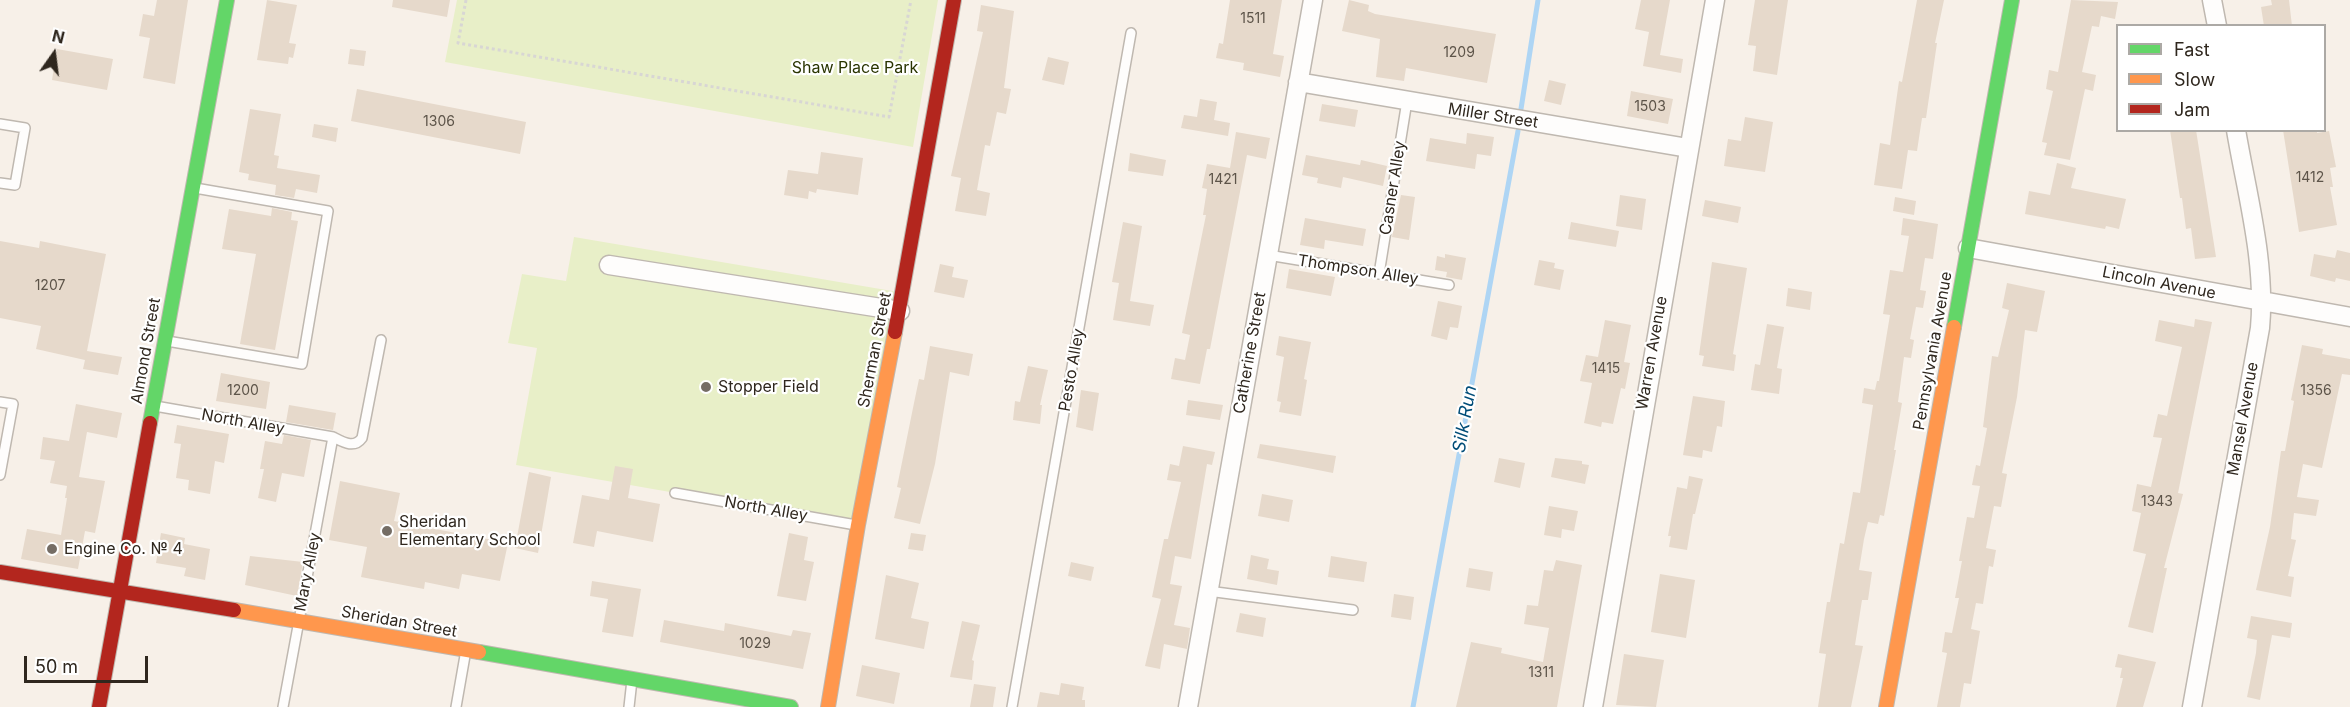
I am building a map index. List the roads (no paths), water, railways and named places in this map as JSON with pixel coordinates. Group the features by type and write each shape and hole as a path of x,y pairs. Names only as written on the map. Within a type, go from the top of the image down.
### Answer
{"street":[{"name":"Almond Street","path":"99,707 227,0"},
{"name":"Sherman Street","path":"828,707 858,525 900,311 954,0"},
{"name":"Catherine Street","path":"1188,707 1313,0"},
{"name":"Warren Avenue","path":"1593,707 1714,0"},
{"name":"Pennsylvania Avenue","path":"1886,707 2012,0"},
{"path":"2212,0 2217,24"},
{"name":"Miller Street","path":"1298,82 1688,148"},
{"name":"Mansel Avenue","path":"2192,707 2263,302 2254,230 2236,132"},
{"name":"Lincoln Avenue","path":"1968,248 2350,317"},
{"path":"609,265 900,311"},
{"name":"Sheridan Street","path":"0,572 299,621 791,707"}],"lane":[{"name":"Pesto Alley","path":"1012,707 1131,33"},
{"name":"Casner Alley","path":"1379,274 1407,101"},
{"path":"0,124 25,128 15,185 0,183"},
{"path":"165,340 302,364 328,211 192,188"},
{"name":"Thompson Alley","path":"1268,255 1449,285"},
{"name":"North Alley","path":"153,406 333,437 353,444 362,438 381,340"},
{"path":"0,402 13,404 0,475"},
{"name":"Mary Alley","path":"283,707 333,437"},
{"name":"North Alley","path":"675,493 858,525"},
{"path":"1208,591 1353,610"},
{"path":"456,707 466,650"},
{"path":"629,707 632,680"}],"waterway":[{"path":"1521,109 1538,0"},
{"name":"Silk Run","path":"1413,707 1518,131"}],"place":[{"name":"Stopper Field","path":"706,387"},
{"name":"Sheridan Elementary School","path":"387,531"},
{"name":"Engine Co. № 4","path":"52,549"}],"park label":[{"name":"Shaw Place Park","path":"855,68"}]}
